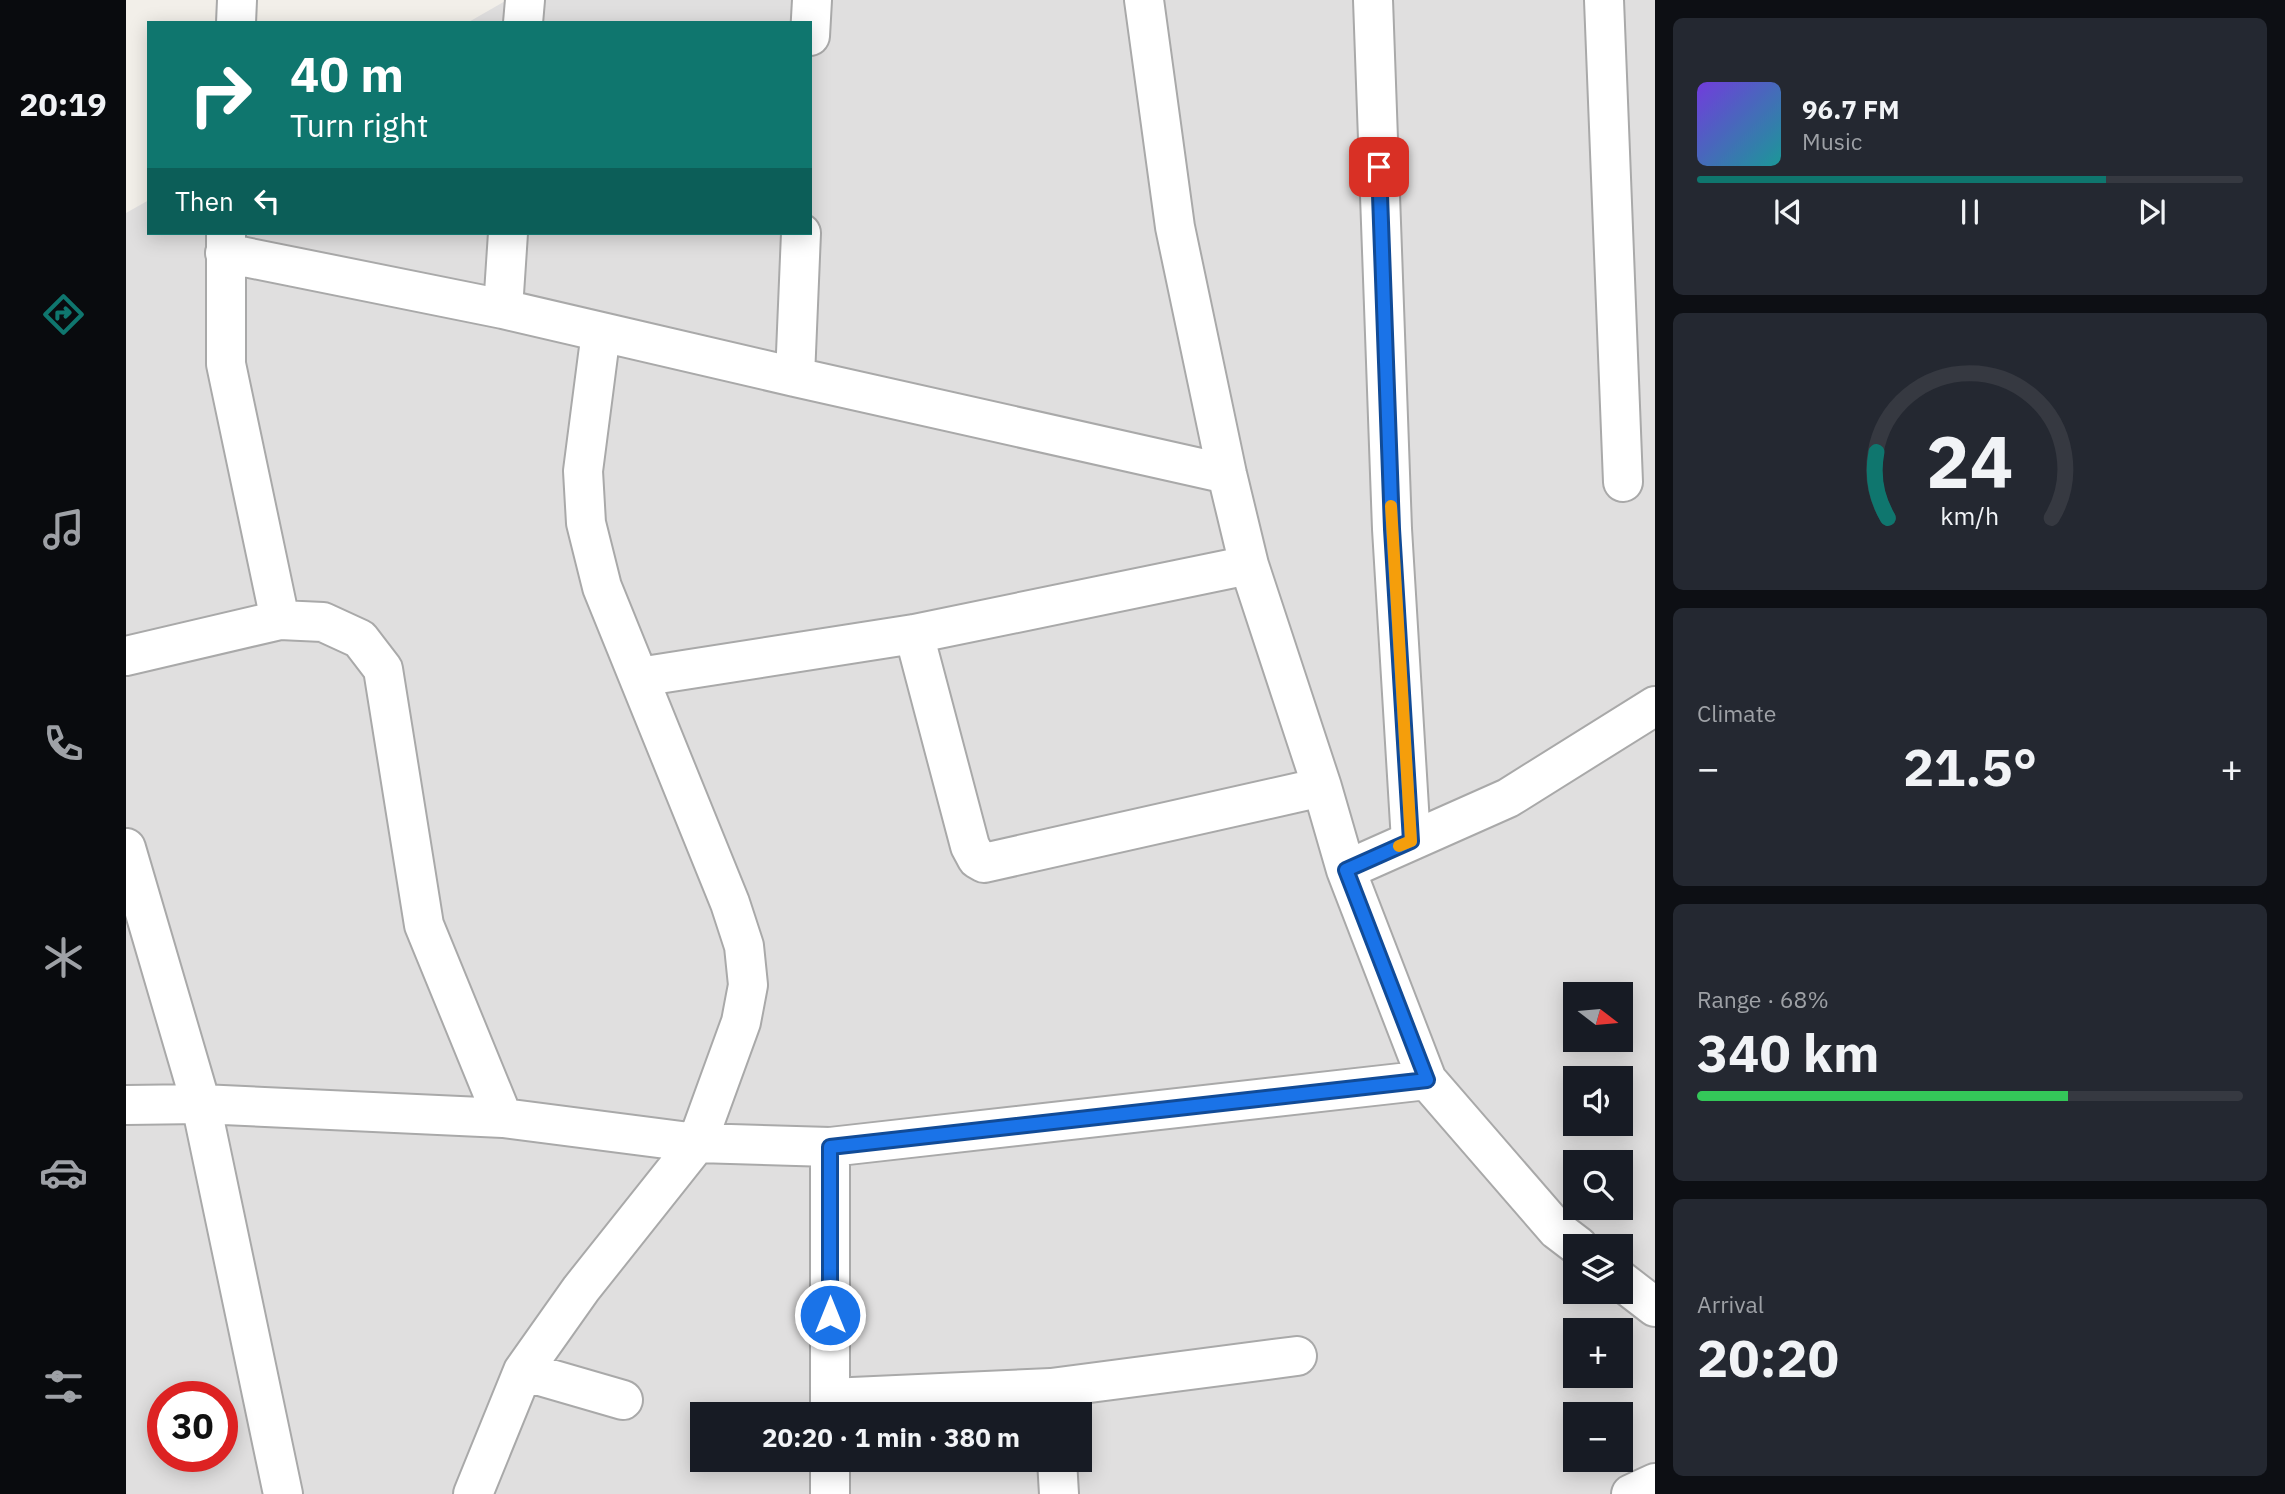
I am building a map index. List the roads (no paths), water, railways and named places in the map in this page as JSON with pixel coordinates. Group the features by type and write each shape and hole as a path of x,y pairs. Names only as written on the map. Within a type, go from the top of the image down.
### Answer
{"street":[{"path":"236,21 237,0"},
{"path":"523,21 525,0"},
{"path":"811,21 812,0"},
{"path":"1144,0 1175,227 1227,474 1249,565 1322,787 1346,870 1427,1080 1563,1235"},
{"path":"1373,0 1392,529 1411,841"},
{"path":"1604,0 1623,482"},
{"path":"503,309 508,235"},
{"path":"795,377 801,235"},
{"path":"280,620 226,364 225,243 795,377 1227,474"},
{"path":"473,1494 523,1371 581,1289 697,1143 741,1022 748,985 744,946 730,903 602,587 586,523 583,471 601,332"},
{"path":"639,677 914,634 1249,565"},
{"path":"126,656 280,620 323,622 360,639 383,669 424,925 503,1118"},
{"path":"914,634 970,846 977,859 984,863 1322,787"},
{"path":"1346,870 1508,798 1655,706"},
{"path":"126,848 201,1104 283,1494"},
{"path":"126,1105 201,1104 503,1118 697,1143 830,1147 1427,1080"},
{"path":"830,1147 830,1402"},
{"path":"1633,1290 1655,1307"},
{"path":"1008,1402 1052,1401 1297,1356"},
{"path":"523,1371 623,1400"},
{"path":"830,1472 830,1494"},
{"path":"1058,1472 1059,1494"},
{"path":"1631,1494 1655,1483"}]}
